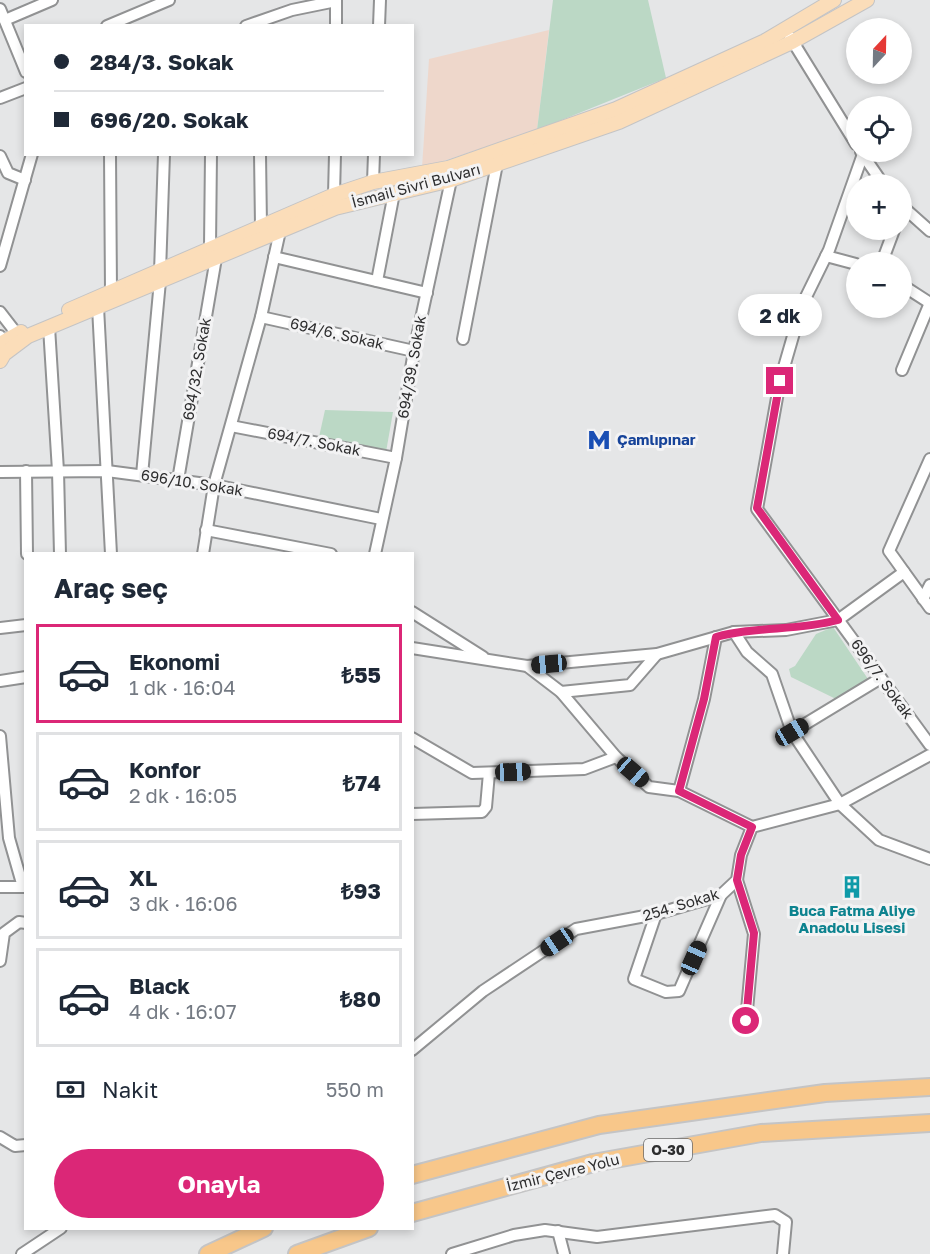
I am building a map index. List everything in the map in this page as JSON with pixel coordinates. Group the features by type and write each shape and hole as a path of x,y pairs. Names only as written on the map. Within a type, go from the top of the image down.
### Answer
{"highway":[{"name":"O-30","path":"414,1174 599,1125 825,1093 930,1088"},
{"name":"İzmir Çevre Yolu","path":"414,1212 593,1163 750,1135 930,1123"},
{"path":"208,1254 260,1230"},
{"path":"297,1254 363,1230"}],"main road":[{"name":"İsmail Sivri Bulvarı","path":"213,252 280,231 334,208 451,180 494,158 616,109 785,29 830,5 867,0"},
{"name":"İsmail Sivri Bulvarı","path":"7,340 28,336 98,307 213,252 261,225 334,195 373,182 494,158 619,122 792,42 830,5"},
{"name":"İsmail Sivri Bulvarı","path":"0,361 7,340 111,291 160,277"}],"street":[{"path":"5,20 52,0"},
{"path":"112,24 169,0"},
{"path":"250,24 291,5 336,0 336,24"},
{"path":"379,24 380,0"},
{"path":"0,9 23,60"},
{"path":"785,29 846,128"},
{"path":"0,98 24,89"},
{"path":"0,156 8,173 24,180"},
{"path":"0,266 31,156"},
{"path":"111,291 112,156"},
{"path":"141,475 160,277 164,156"},
{"name":"694/32. Sokak","path":"178,480 213,252 211,156"},
{"path":"260,156 261,225"},
{"path":"334,195 335,156"},
{"path":"373,182 374,156"},
{"path":"463,339 494,158"},
{"name":"696/7. Sokak","path":"859,162 826,256 802,305 780,381 757,508 930,745"},
{"name":"694/39. Sokak","path":"375,552 396,458 414,351 451,180"},
{"path":"377,281 394,194"},
{"path":"912,216 930,231"},
{"path":"203,552 214,485 261,317 280,231"},
{"path":"826,256 846,261"},
{"path":"274,257 427,293"},
{"path":"902,370 930,303 912,291"},
{"path":"98,307 111,552"},
{"path":"0,312 7,340"},
{"name":"694/6. Sokak","path":"261,317 414,351"},
{"path":"49,327 58,471 60,552"},
{"name":"694/7. Sokak","path":"231,426 396,458"},
{"path":"927,604 889,551 930,459"},
{"path":"26,471 27,552"},
{"name":"696/10. Sokak","path":"0,472 106,471 141,475 214,485 381,519"},
{"path":"206,530 321,552"},
{"path":"414,648 527,666 657,654 734,632 786,630 838,620 904,572"},
{"path":"927,604 930,585"},
{"path":"414,613 487,660"},
{"path":"0,628 24,625"},
{"path":"734,632 747,652 772,674 792,732 840,804 879,840 929,858"},
{"path":"679,791 704,699 716,637"},
{"path":"561,692 630,685 657,654"},
{"path":"527,666 561,692 616,757 649,787 679,791 752,827 840,804 930,755"},
{"path":"0,681 24,677"},
{"path":"792,732 881,678"},
{"path":"0,736 9,838 24,887 0,887"},
{"path":"414,739 472,773 584,769 616,757"},
{"path":"414,814 482,812 486,807 489,773"},
{"name":"254. Sokak","path":"414,1048 483,991 576,929 656,914 721,895 737,880 741,855 752,827"},
{"path":"737,880 754,933 746,1021"},
{"path":"656,914 634,979 666,992 679,991 721,895"},
{"path":"0,961 4,933 19,922 24,923"},
{"path":"0,1137 15,1146 24,1145"},
{"path":"452,1254 514,1236 545,1230 597,1237 775,1215 786,1222 783,1254"},
{"path":"22,1254 58,1230"},
{"path":"558,1231 564,1254"}],"shaded area":[{"path":"549,30 537,130 422,168 429,59"}],"green space":[{"path":"553,0 648,0 666,78 537,130"},
{"path":"325,410 393,412 386,452 319,437"},
{"path":"833,627 868,679 838,700 791,677 789,669 795,666 816,634"}],"place":[{"name":"Çamlıpınar","path":"599,440"},
{"name":"Buca Fatma Aliye Anadolu Lisesi","path":"852,887"}],"route":[{"path":"746,1021 754,933 737,880 741,855 752,827 679,791 704,699 716,637 734,632 786,630 838,620 757,508 780,381"}]}
